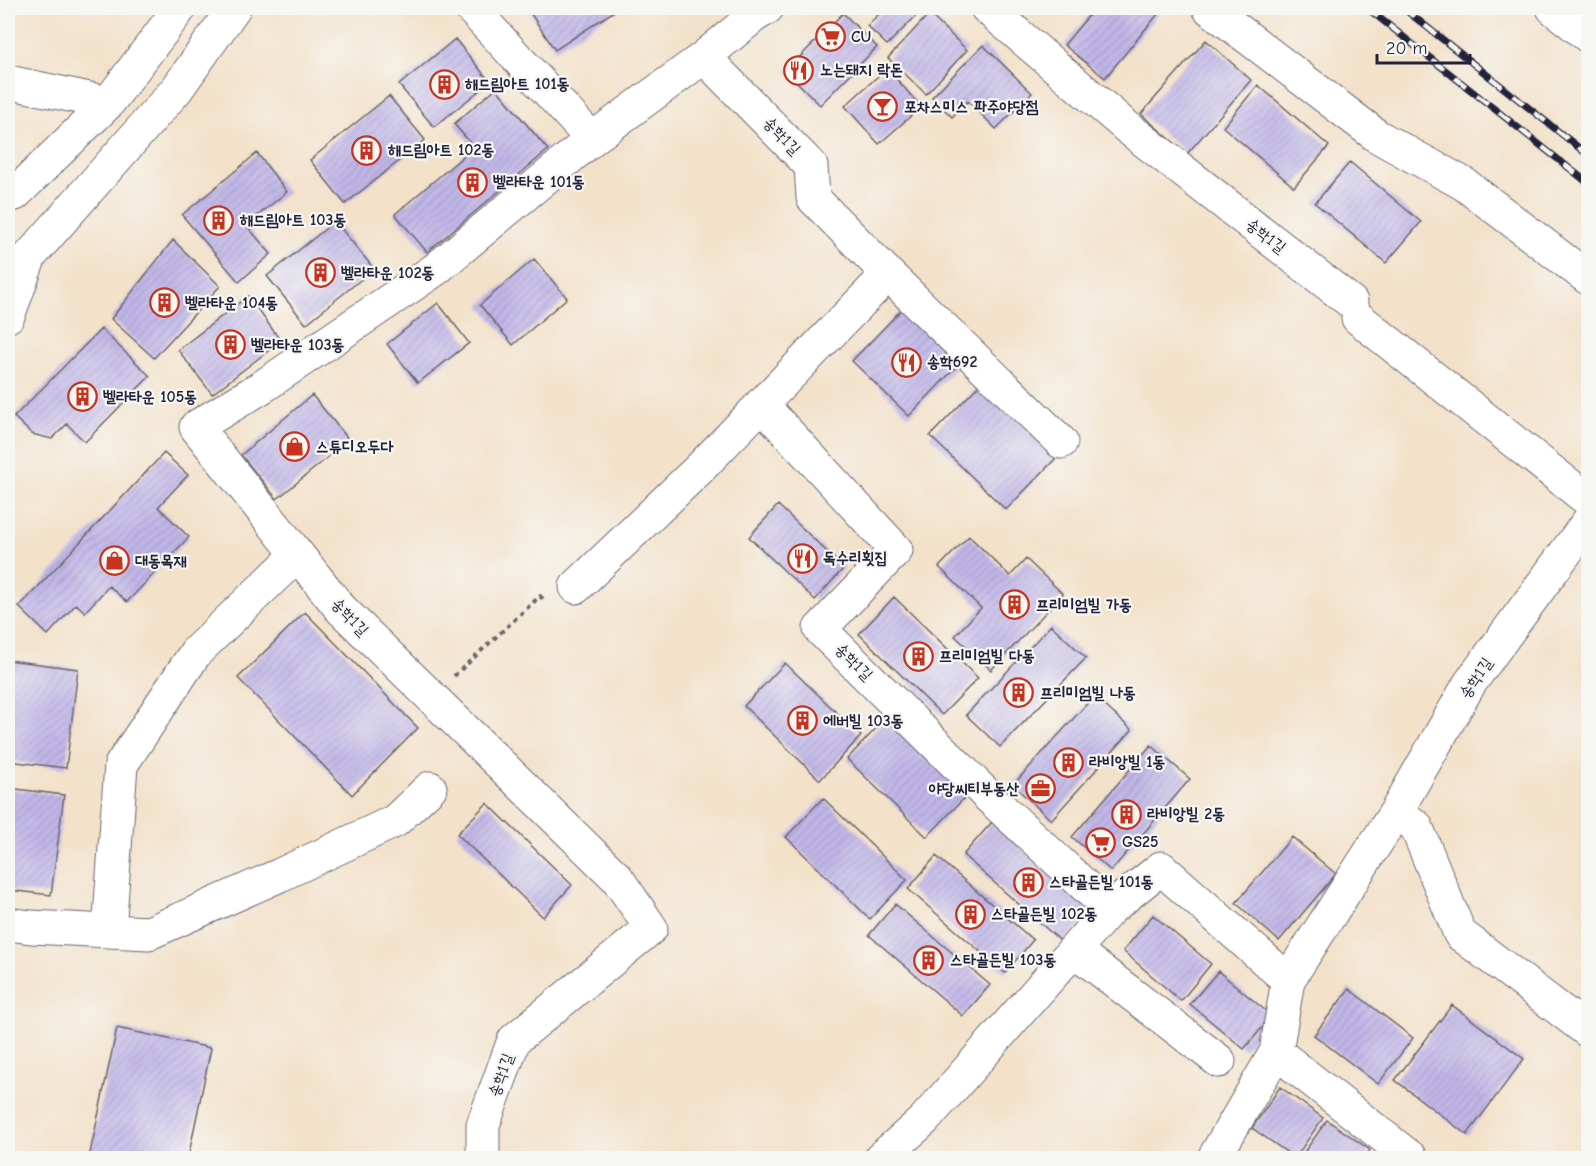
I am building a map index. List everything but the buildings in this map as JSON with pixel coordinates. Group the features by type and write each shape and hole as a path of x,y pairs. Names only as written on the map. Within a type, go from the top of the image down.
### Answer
{"street":[{"path":"8,192 15,194 108,103 180,8"},
{"path":"471,8 592,139"},
{"name":"송학1길","path":"987,8 1128,128 1588,500"},
{"path":"1209,8 1377,136 1464,184 1588,278"},
{"path":"1553,8 1588,36"},
{"path":"8,316 30,256 177,89 226,9"},
{"name":"송학1길","path":"483,1158 483,1125 514,1040 651,928 617,878 341,609 196,427 262,387 436,269 592,139 704,57 756,10"},
{"name":"송학1길","path":"704,57 811,166 813,198 1061,442"},
{"path":"8,82 108,103"},
{"path":"576,587 699,468 888,274"},
{"name":"송학1길","path":"761,404 896,550 820,629 989,797 1110,909"},
{"name":"송학1길","path":"1276,1052 1288,980 1396,812 1470,683 1588,522"},
{"path":"109,931 121,765 196,652 297,555"},
{"path":"8,924 149,933 259,885 395,821 430,788"},
{"path":"1396,812 1416,826 1460,934 1588,1031"},
{"path":"881,1158 924,1120 1110,909 1161,868 1288,980"},
{"path":"1074,950 1219,1061"},
{"path":"1214,1158 1276,1052 1411,1158"}],"path":[{"path":"431,698 540,596 554,609 576,587"}],"railway":[{"path":"1367,8 1588,183"},
{"path":"1403,8 1588,155"}],"place":[{"name":"CU","path":"830,37"},
{"name":"노는돼지 락돈","path":"799,70"},
{"name":"해드림아트 101동","path":"444,84"},
{"name":"포차스미스 파주야당점","path":"883,107"},
{"name":"해드림아트 102동","path":"367,150"},
{"name":"벨라타운 101동","path":"472,182"},
{"name":"해드림아트 103동","path":"219,220"},
{"name":"벨라타운 102동","path":"320,273"},
{"name":"벨라타운 104동","path":"164,303"},
{"name":"벨라타운 103동","path":"230,345"},
{"name":"송학692","path":"906,362"},
{"name":"벨라타운 105동","path":"82,397"},
{"name":"스튜디오두다","path":"295,447"},
{"name":"독수리횟집","path":"802,558"},
{"name":"대동목재","path":"114,561"},
{"name":"프리미엄빌 가동","path":"1015,605"},
{"name":"프리미엄빌 다동","path":"918,656"},
{"name":"프리미엄빌 나동","path":"1019,693"},
{"name":"에버빌 103동","path":"802,721"},
{"name":"라비앙빌 1동","path":"1068,762"},
{"name":"야당씨티부동산","path":"1040,789"},
{"name":"라비앙빌 2동","path":"1126,814"},
{"name":"GS25","path":"1101,842"},
{"name":"스타골든빌 101동","path":"1028,882"},
{"name":"스타골든빌 102동","path":"970,914"},
{"name":"스타골든빌 103동","path":"929,960"}]}
